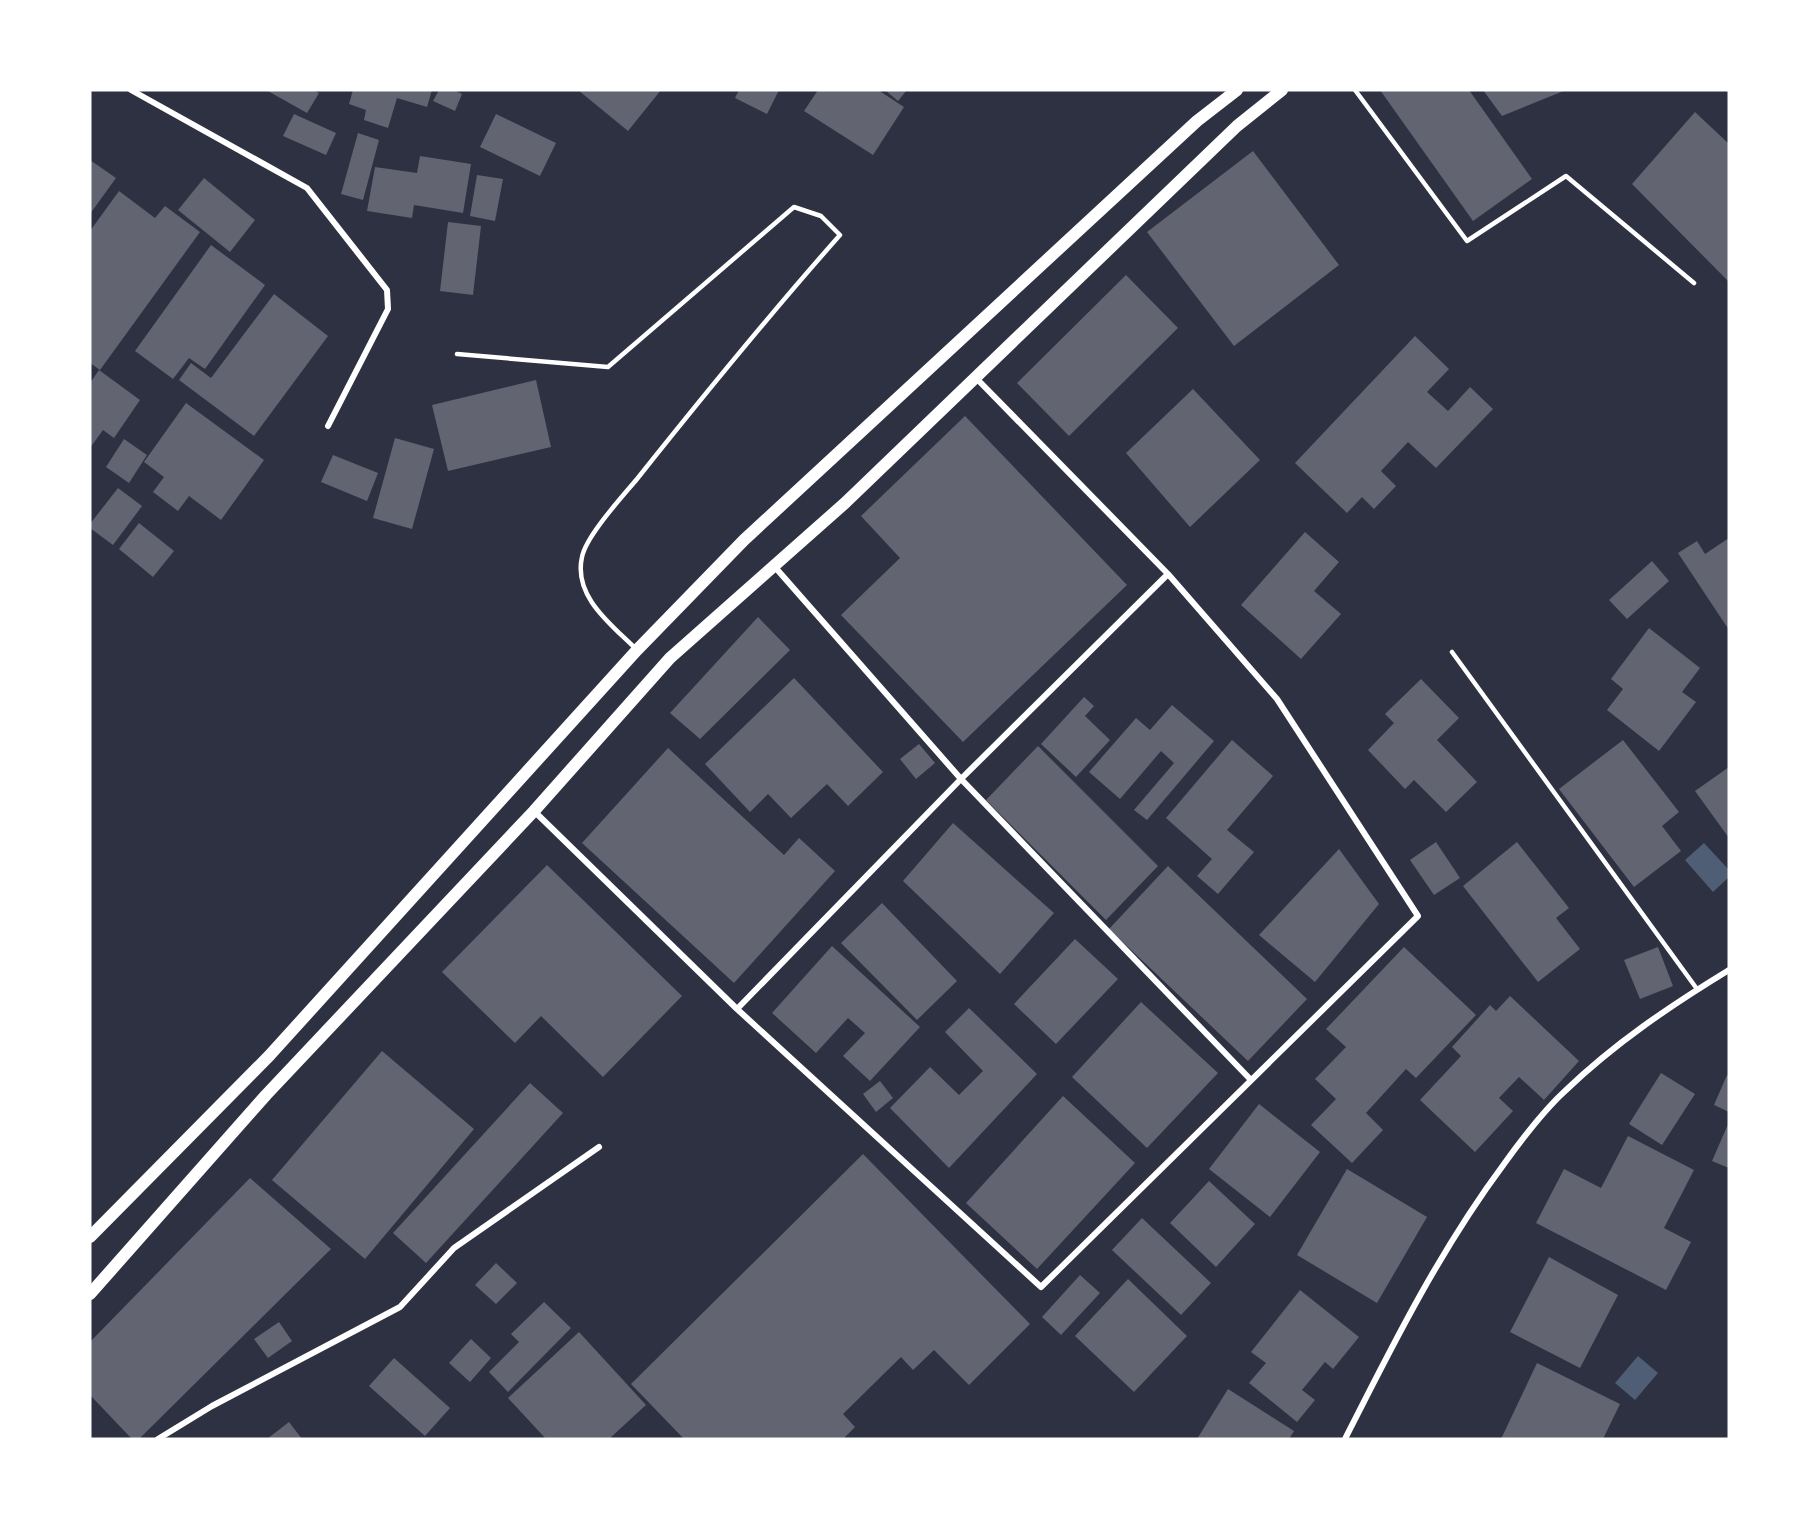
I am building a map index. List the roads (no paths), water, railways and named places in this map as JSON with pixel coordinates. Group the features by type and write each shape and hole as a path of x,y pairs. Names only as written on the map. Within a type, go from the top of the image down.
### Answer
{"main road":[{"path":"90,1237 268,1056 637,650 744,540 1197,121 1237,90"},
{"path":"90,1294 266,1095 534,811 670,658 977,379 1237,126 1282,90"}],"street":[{"path":"131,90 307,188 387,290 388,309 328,426"},
{"path":"534,811 737,1009 1041,1287 1418,916 1277,699 1168,574 977,379"},
{"path":"774,565 961,779 1251,1080"},
{"path":"737,1009 961,779 1168,574"},
{"path":"1345,1439 1416,1299 1483,1192 1522,1140 1562,1093 1622,1040 1729,970"},
{"path":"158,1439 212,1406 400,1307 454,1248 599,1147"}],"lane":[{"path":"1356,90 1467,241 1566,176 1694,283"},
{"path":"457,354 608,367 794,207 821,216 840,235 598,527 582,556 582,582 591,604 637,650"},
{"path":"1452,652 1697,989"}],"water":[{"path":"1704,843 1729,870 1729,877 1713,892 1685,860"},
{"path":"1638,1356 1658,1373 1635,1400 1615,1383"}]}
